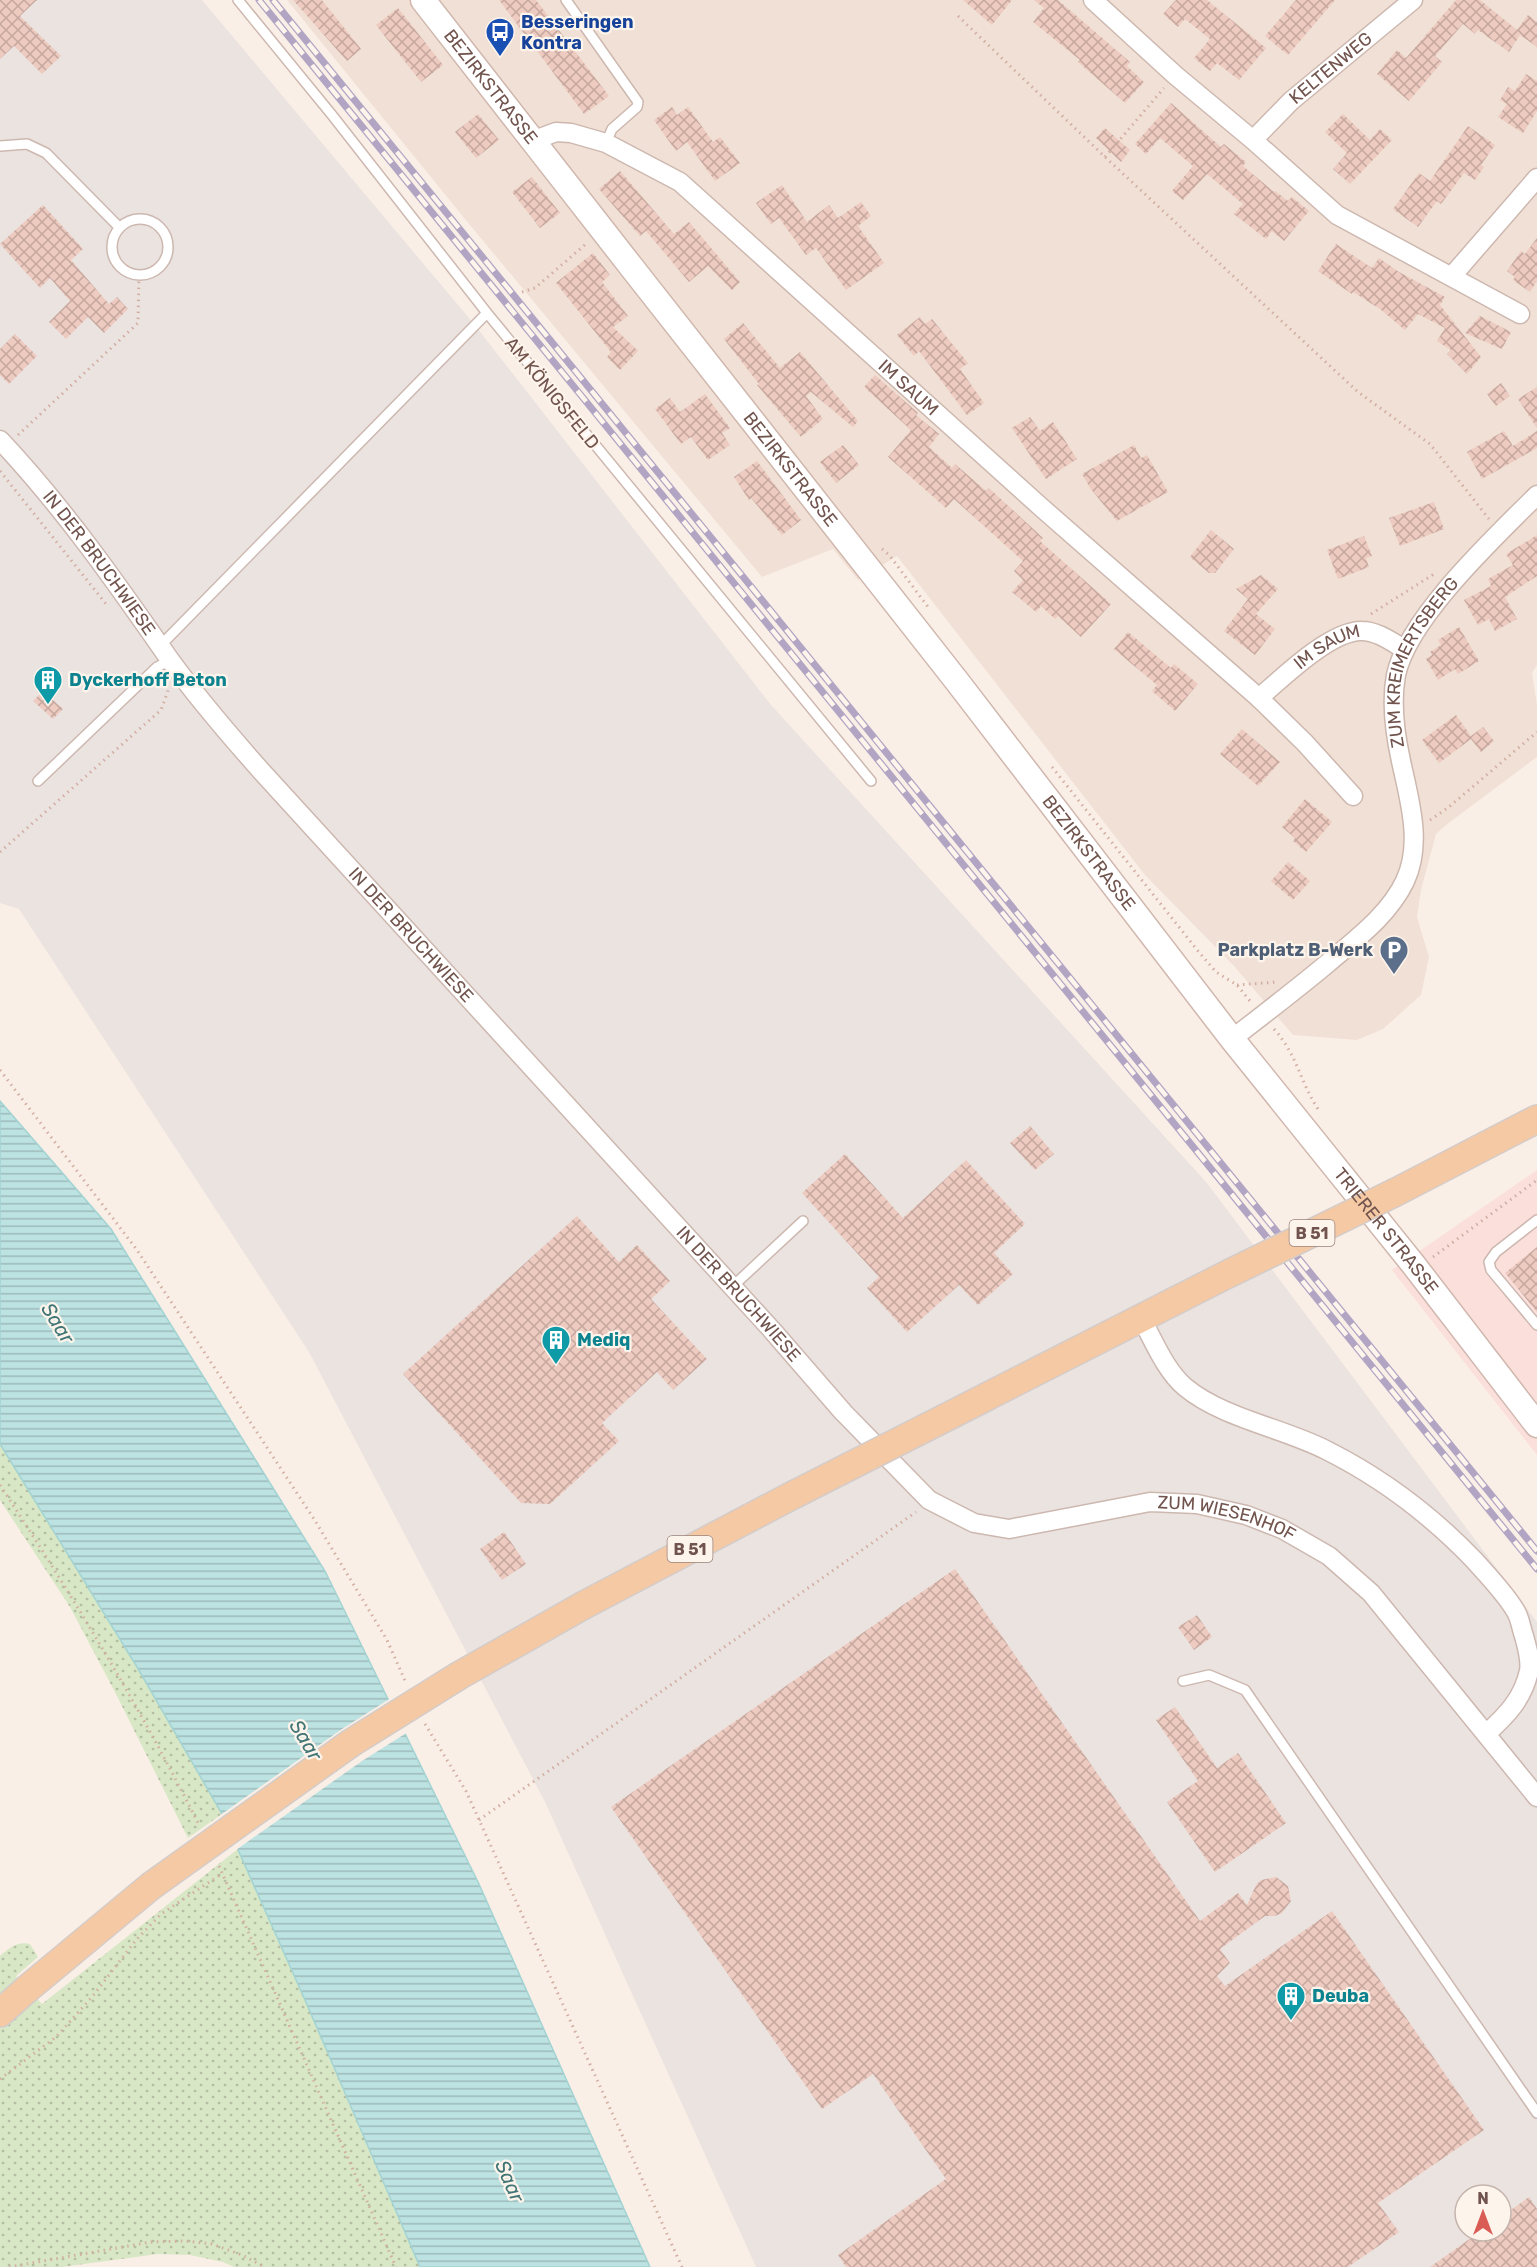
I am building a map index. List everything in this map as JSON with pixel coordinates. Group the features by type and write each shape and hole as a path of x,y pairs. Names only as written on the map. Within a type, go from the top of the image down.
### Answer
{"main road":[{"name":"B 51","path":"0,2013 151,1886 351,1743 460,1675 584,1605 795,1494 1537,1119"}],"street":[{"name":"BEZIRKSTRASSE","path":"423,0 602,231 957,680 1232,1039"},
{"path":"1093,0 1175,75 1254,140 1337,215 1521,314"},
{"name":"KELTENWEG","path":"1254,140 1291,101 1413,0"},
{"name":"IM SAUM","path":"532,141 556,132 571,133 606,142 680,182 982,454 1259,698 1305,743 1353,796"},
{"path":"1452,276 1537,178"},
{"name":"IN DER BRUCHWIESE","path":"3,443 44,489 92,549 163,658 218,722 843,1412"},
{"name":"ZUM KREIMERTSBERG","path":"1232,1039 1348,946 1392,902 1406,879 1412,856 1414,826 1397,740 1394,701 1396,676 1404,649 1434,605 1537,495"},
{"name":"IM SAUM","path":"1259,698 1329,642 1348,634 1362,631 1380,635 1404,649"},
{"name":"TRIERER STRASSE","path":"1232,1039 1536,1421"},
{"path":"1142,1318 1171,1372 1185,1387 1209,1403 1325,1449 1368,1473 1405,1498 1446,1531 1498,1585 1517,1612 1528,1650 1529,1670 1520,1696 1508,1714 1486,1734"},
{"name":"ZUM WIESENHOF","path":"843,1412 929,1500 974,1523 1009,1529 1150,1502 1197,1504 1246,1515 1282,1529 1329,1556 1371,1593 1537,1797"}],"lane":[{"name":"AM KÖNIGSFELD","path":"238,0 487,313 871,781"},
{"path":"566,0 638,102 637,107 612,129 606,142"},
{"path":"0,146 27,144 46,153 119,227"},
{"path":"129,220 148,220 163,231 167,240 167,255 162,264 154,271 139,275 121,268 113,258 112,242 119,227 129,220"},
{"path":"38,781 163,658 487,313"},
{"path":"1537,1220 1496,1252 1490,1262 1491,1270 1537,1325"},
{"path":"732,1287 802,1221"},
{"path":"1183,1680 1209,1675 1245,1690 1537,2113"}],"path":[{"path":"958,16 1105,157 1358,392 1430,444 1500,533"},
{"path":"1105,157 1175,75"},
{"path":"522,292 535,288 602,231"},
{"path":"3,443 138,323 139,275"},
{"path":"0,471 112,612"},
{"path":"1362,631 1368,616 1438,572"},
{"path":"0,852 161,710 170,689 163,658"},
{"path":"1414,826 1430,820 1449,807 1537,732"},
{"path":"0,1070 137,1250 314,1519 387,1640 407,1684"},
{"path":"1417,1269 1537,1180"},
{"path":"479,1820 929,1500"},
{"path":"422,1717 466,1791 682,2267"},
{"path":"0,2079 56,2037 92,1997 136,1940 161,1914 223,1873"},
{"path":"9,2267 151,2242 185,2241 212,2244 266,2267"}],"shaded area":[{"path":"0,0 202,0 474,324 771,705 1207,1183 1537,1622 1537,2267 756,2267 545,1802 309,1352 19,909 0,903"},
{"path":"287,0 1537,0 1537,665 1532,673 1537,705 1537,757 1436,834 1421,890 1417,917 1429,957 1421,995 1383,1029 1357,1040 1293,1035 1234,966 1145,875 897,556 858,580 833,549 762,577"},
{"path":"1537,1170 1537,1455 1392,1270"}],"green space":[{"path":"0,1444 137,1667 222,1814 188,1838 70,1607 0,1500"},
{"path":"239,1848 420,2267 234,2267 223,2262 190,2255 158,2254 62,2267 0,2267 0,1956 18,1944 30,1944 38,1957 16,1976 42,2004"}],"water":[{"name":"Saar","path":"0,1101 111,1229 325,1571 479,1884 650,2267 420,2267 222,1814 137,1667 0,1444"}],"pier":[{"path":"391,1698 408,1732 362,1761 236,1850 219,1816 342,1729"}],"building":[{"path":"0,0 37,0 20,16 61,56 42,74 14,46 0,59"},
{"path":"293,0 322,0 361,49 347,61"},
{"path":"499,0 536,0 609,96 584,114"},
{"path":"963,0 1012,0 992,25"},
{"path":"1034,0 1058,0 1130,62 1127,66 1144,82 1125,103 1078,62 1080,60 1033,22 1044,8"},
{"path":"1176,0 1207,0 1266,48 1239,80 1217,63 1210,71 1194,58 1210,39 1185,19 1178,27 1163,14"},
{"path":"1296,0 1335,0 1288,55 1265,36"},
{"path":"1456,0 1480,0 1517,30 1528,15 1537,22 1537,47 1520,35 1509,52 1478,30 1475,34 1463,24 1435,56 1442,62 1409,101 1377,74 1397,50 1406,58"},
{"path":"398,8 443,65 421,82 376,25"},
{"path":"1526,74 1537,81 1537,111 1523,133 1498,117 1507,104 1500,100 1508,87 1515,91"},
{"path":"1171,103 1221,147 1224,144 1246,162 1243,166 1274,192 1288,201 1292,197 1309,211 1284,241 1272,231 1266,239 1234,214 1243,204 1207,174 1183,200 1172,191 1193,166 1160,138 1146,154 1135,144"},
{"path":"672,107 677,115 688,107 713,142 720,137 740,163 715,181 687,142 676,151 654,120"},
{"path":"478,114 499,140 476,158 455,132"},
{"path":"1343,114 1370,140 1380,129 1392,140 1350,184 1333,169 1347,153 1325,132"},
{"path":"1468,126 1495,145 1481,165 1484,167 1475,180 1464,173 1441,204 1437,201 1418,227 1393,209 1419,173 1430,181"},
{"path":"1105,128 1130,150 1121,162 1096,138"},
{"path":"620,171 674,234 689,222 740,282 732,290 708,266 689,282 646,231 640,236 599,189"},
{"path":"532,177 560,213 540,228 512,192"},
{"path":"782,185 807,222 829,205 838,218 861,202 871,216 858,226 884,263 846,290 816,248 806,255 779,218 771,224 756,203"},
{"path":"43,205 83,249 71,260 109,304 117,297 128,309 104,333 88,317 66,339 49,322 70,301 50,278 40,288 0,244"},
{"path":"1537,238 1537,281 1530,292 1513,280 1515,277 1507,271 1521,251 1525,254"},
{"path":"1336,244 1372,268 1379,258 1399,272 1445,297 1440,305 1481,357 1467,374 1447,354 1451,350 1437,341 1445,328 1418,314 1405,330 1380,309 1353,292 1352,294 1318,271"},
{"path":"593,253 610,275 602,282 628,316 613,327 638,351 620,370 607,357 611,352 556,283"},
{"path":"1480,316 1511,332 1502,349 1465,333"},
{"path":"920,317 925,324 932,319 968,363 960,369 984,403 967,415 919,351 914,356 897,335"},
{"path":"743,323 780,368 800,352 858,421 853,427 811,392 806,396 823,419 801,437 757,385 759,384 724,339"},
{"path":"15,334 37,356 9,384 0,375 0,349"},
{"path":"875,375 939,434 929,447 952,468 955,464 986,491 989,488 1043,538 1040,541 1111,604 1081,637 1058,616 1055,619 1041,606 1036,612 1012,592 1023,580 1014,571 1023,561 954,499 946,508 888,457 911,430 864,387"},
{"path":"1501,383 1510,396 1496,406 1487,394"},
{"path":"1537,387 1537,428 1518,399"},
{"path":"705,394 730,428 722,433 730,445 708,460 691,437 681,444 655,409 670,398 680,412"},
{"path":"1030,417 1040,431 1053,422 1077,459 1046,479 1012,428"},
{"path":"1504,431 1513,446 1537,431 1537,448 1482,479 1467,452"},
{"path":"843,445 859,465 836,483 820,462"},
{"path":"1134,445 1141,458 1147,455 1168,492 1117,521 1090,488 1082,474"},
{"path":"757,461 801,520 782,535 751,498 749,500 734,477"},
{"path":"1434,502 1444,529 1400,546 1389,518"},
{"path":"1211,530 1234,549 1215,573 1209,573 1190,557"},
{"path":"1537,535 1537,576 1505,597 1517,619 1495,631 1489,619 1478,625 1464,600 1491,586 1488,579 1513,565 1506,554"},
{"path":"1364,536 1372,556 1366,558 1369,567 1338,579 1327,550"},
{"path":"1261,575 1278,589 1256,614 1275,629 1255,655 1224,631 1248,599 1236,589"},
{"path":"1459,627 1479,661 1458,674 1455,669 1438,680 1426,659 1432,655 1430,652 1441,645 1438,640"},
{"path":"1128,632 1171,668 1174,664 1198,684 1175,711 1152,691 1157,685 1114,649"},
{"name":"Dyckerhoff Beton","path":"43,691 63,709 53,719 33,701"},
{"path":"1456,715 1471,736 1483,727 1494,741 1481,752 1471,739 1439,763 1422,740"},
{"path":"1242,729 1280,762 1258,786 1220,754"},
{"path":"1305,799 1332,822 1306,852 1282,827"},
{"path":"1288,862 1310,881 1293,900 1271,881"},
{"path":"1030,1126 1054,1154 1035,1170 1010,1143"},
{"path":"845,1154 903,1218 966,1160 1025,1224 994,1253 1013,1274 978,1305 959,1285 907,1332 867,1288 879,1277 802,1193"},
{"name":"Mediq","path":"577,1216 619,1262 637,1245 670,1281 651,1299 707,1359 673,1390 657,1372 602,1423 619,1441 550,1504 521,1503 403,1374"},
{"path":"1537,1247 1537,1312 1505,1273"},
{"path":"504,1532 526,1564 502,1580 480,1549"},
{"path":"955,1569 1200,1921 1238,1893 1247,1905 1256,1885 1261,1880 1276,1877 1288,1886 1291,1901 1282,1913 1265,1916 1220,1949 1230,1963 1217,1976 1225,1986 1332,1911 1484,2130 1378,2203 1399,2232 1348,2267 846,2267 838,2255 946,2179 873,2074 822,2109 611,1807"},
{"path":"1197,1615 1212,1637 1194,1650 1178,1627"},
{"path":"1175,1707 1217,1768 1238,1753 1286,1823 1215,1872 1167,1802 1198,1781 1156,1720"},
{"path":"1529,2197 1537,2209 1537,2267 1430,2267 1464,2243 1513,2243 1513,2208"}],"railway":[{"path":"259,0 1537,1569"},
{"path":"273,0 1537,1551"}],"place":[{"name":"Besseringen Kontra","path":"500,58"},
{"name":"Dyckerhoff Beton","path":"48,706"},
{"name":"Parkplatz B-Werk","path":"1394,976"},
{"name":"Mediq","path":"556,1366"},
{"name":"Deuba","path":"1291,2022"}]}
